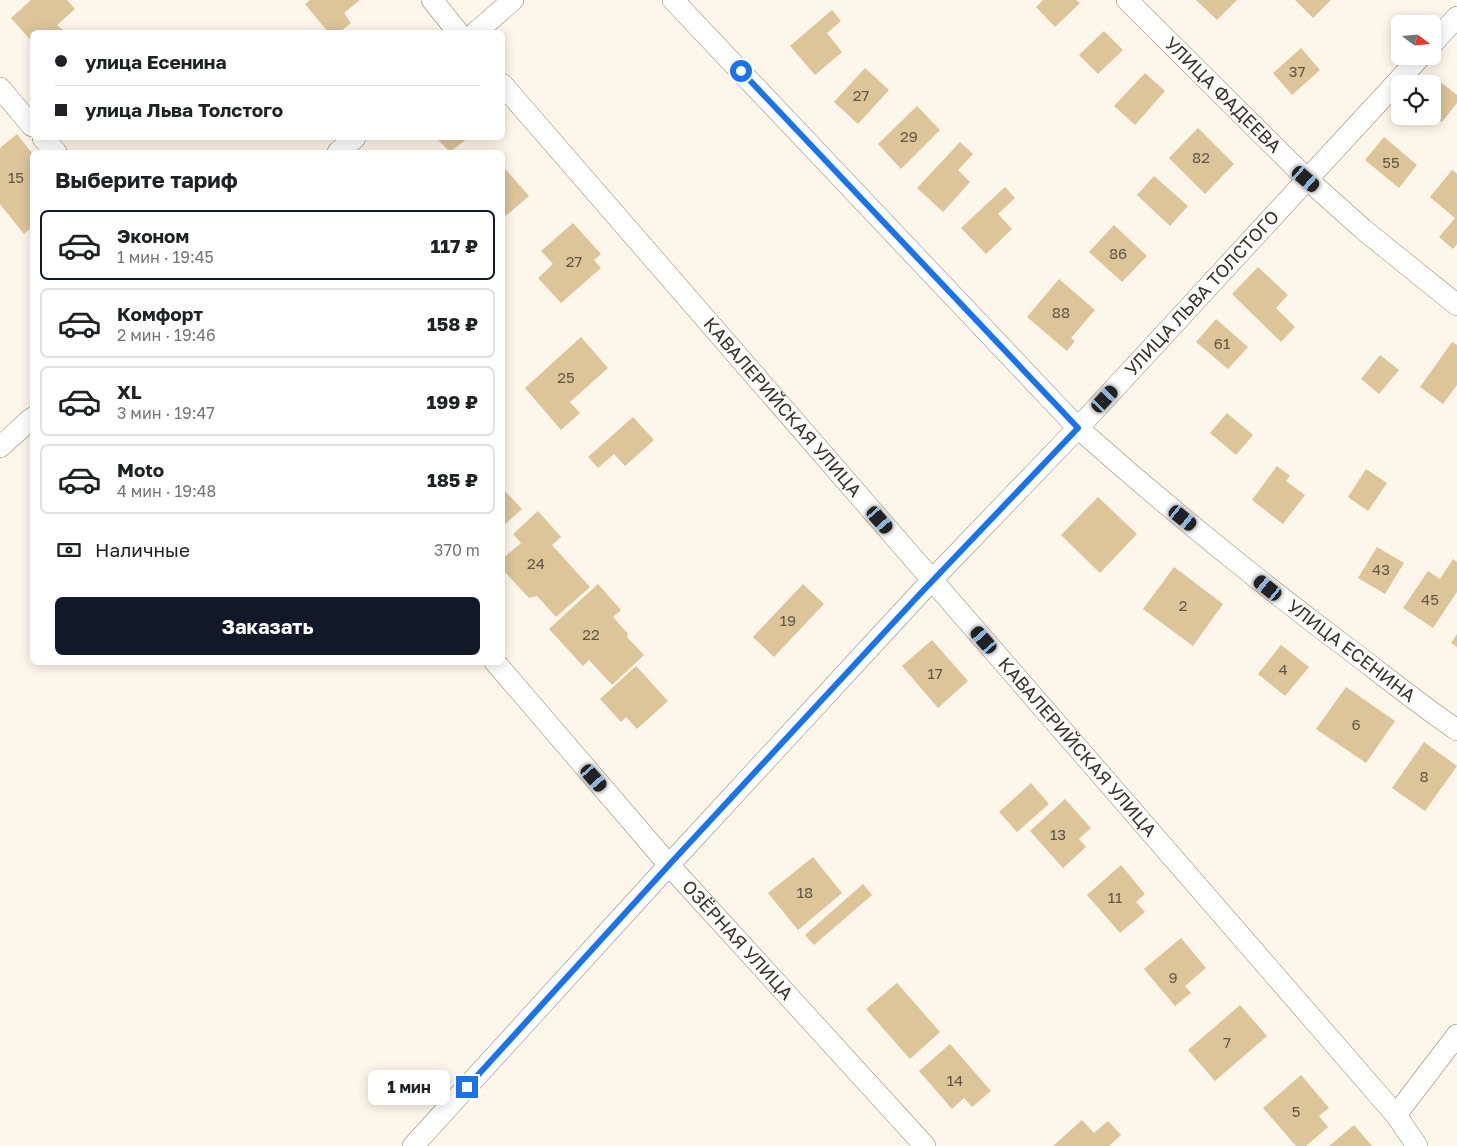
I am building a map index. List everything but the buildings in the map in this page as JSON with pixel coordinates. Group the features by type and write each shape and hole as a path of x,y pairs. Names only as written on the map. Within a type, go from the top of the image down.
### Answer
{"street":[{"path":"432,0 456,30"},
{"path":"478,30 513,0"},
{"name":"УЛИЦА ЕСЕНИНА","path":"673,0 1078,428 1140,483 1282,600 1457,730"},
{"name":"УЛИЦА ФАДЕЕВА","path":"1127,0 1306,179 1364,230 1457,305"},
{"path":"1441,34 1457,17"},
{"name":"УЛИЦА ЛЬВА ТОЛСТОГО","path":"413,1146 932,580 1078,428 1413,65"},
{"name":"КАВАЛЕРИЙСКАЯ УЛИЦА","path":"505,87 1396,1115 1417,1146"},
{"path":"0,88 30,124"},
{"path":"45,140 54,150"},
{"path":"340,150 353,140"},
{"path":"0,447 30,420"},
{"name":"ОЗЁРНАЯ УЛИЦА","path":"498,665 669,865 926,1146"},
{"path":"1396,1115 1457,1035"}],"route":[{"path":"467,1087 919,595 1078,428 741,71"}]}
